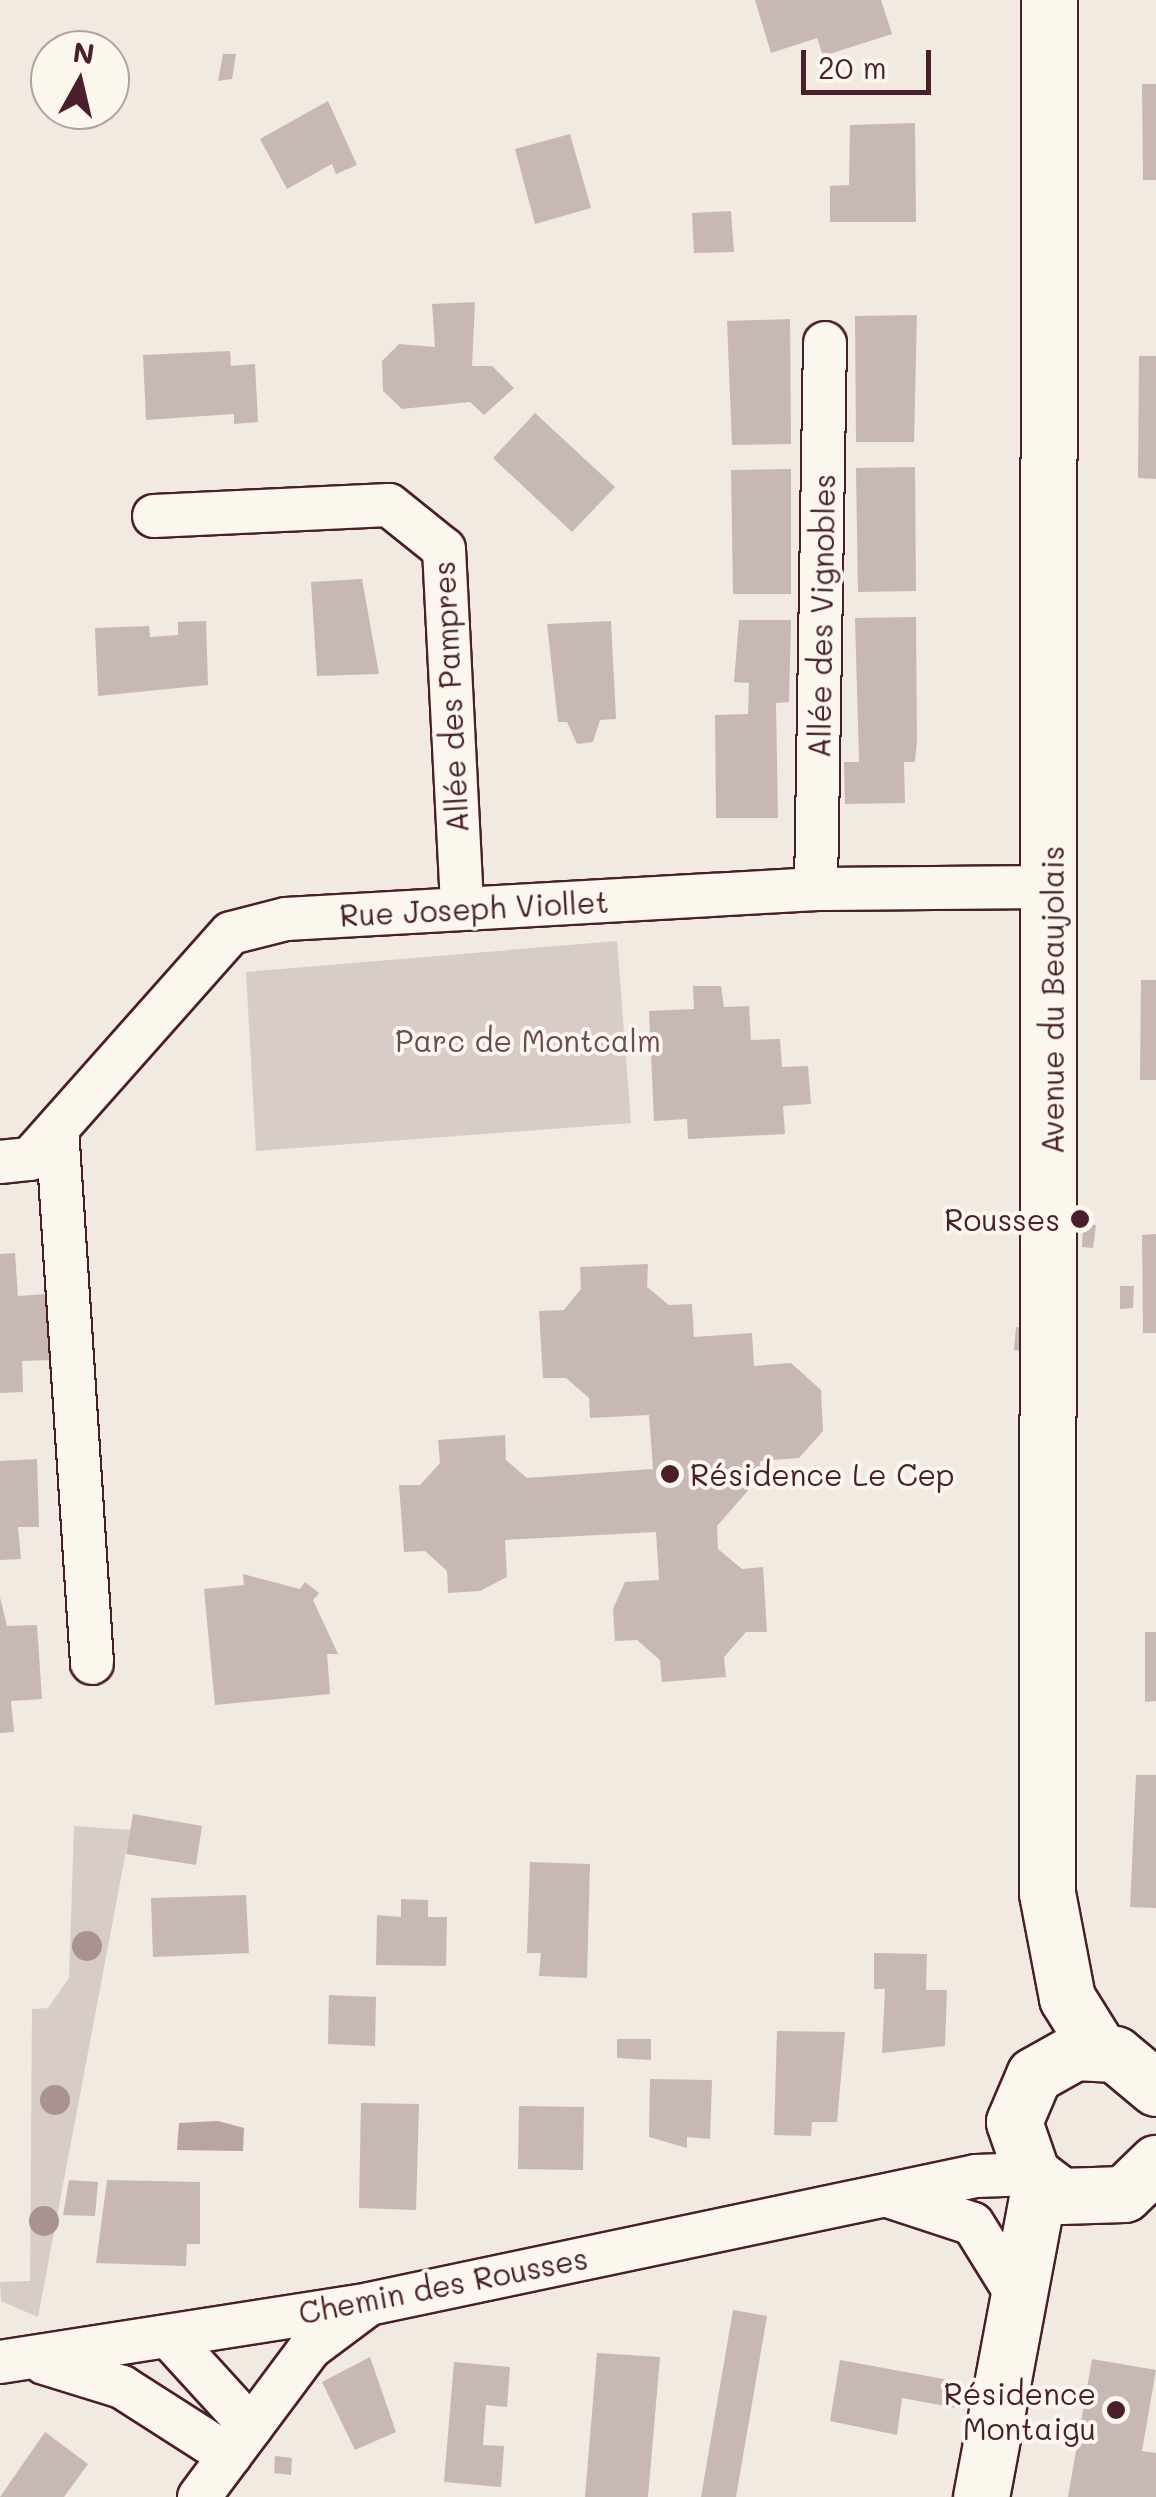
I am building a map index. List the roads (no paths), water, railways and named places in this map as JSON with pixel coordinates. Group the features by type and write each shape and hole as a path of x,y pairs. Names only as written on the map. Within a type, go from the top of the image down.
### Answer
{"main road":[{"name":"Avenue du Beaujolais","path":"1049,0 1052,887 1046,1893 1067,1998 1119,2062"},
{"path":"981,2497 1012,2319 1052,2186 1014,2122 1034,2075 1119,2062"},
{"path":"1052,2186 1124,2194 1155,2166"}],"street":[{"name":"Allée des Vignobles","path":"816,889 825,344"},
{"name":"Allée des Pampres","path":"154,516 388,505 444,549 462,909"},
{"name":"Rue Joseph Viollet","path":"0,1162 30,1159 231,933 286,918 816,889 1052,887"},
{"path":"57,1129 92,1663"},
{"path":"976,2176 1014,2122"},
{"name":"Chemin des Rousses","path":"20,2362 370,2304 976,2176 1052,2186"},
{"path":"883,2194 972,2224 1012,2319"},
{"path":"199,2497 310,2348 370,2304"},
{"path":"170,2338 241,2441"},
{"path":"20,2362 122,2387 241,2441"}],"place":[{"name":"Rousses","path":"1080,1219"},
{"name":"Résidence Le Cep","path":"670,1474"},
{"name":"Résidence Montaigu","path":"1116,2410"}],"park label":[{"name":"Parc de Montcalm","path":"528,1040"}]}
